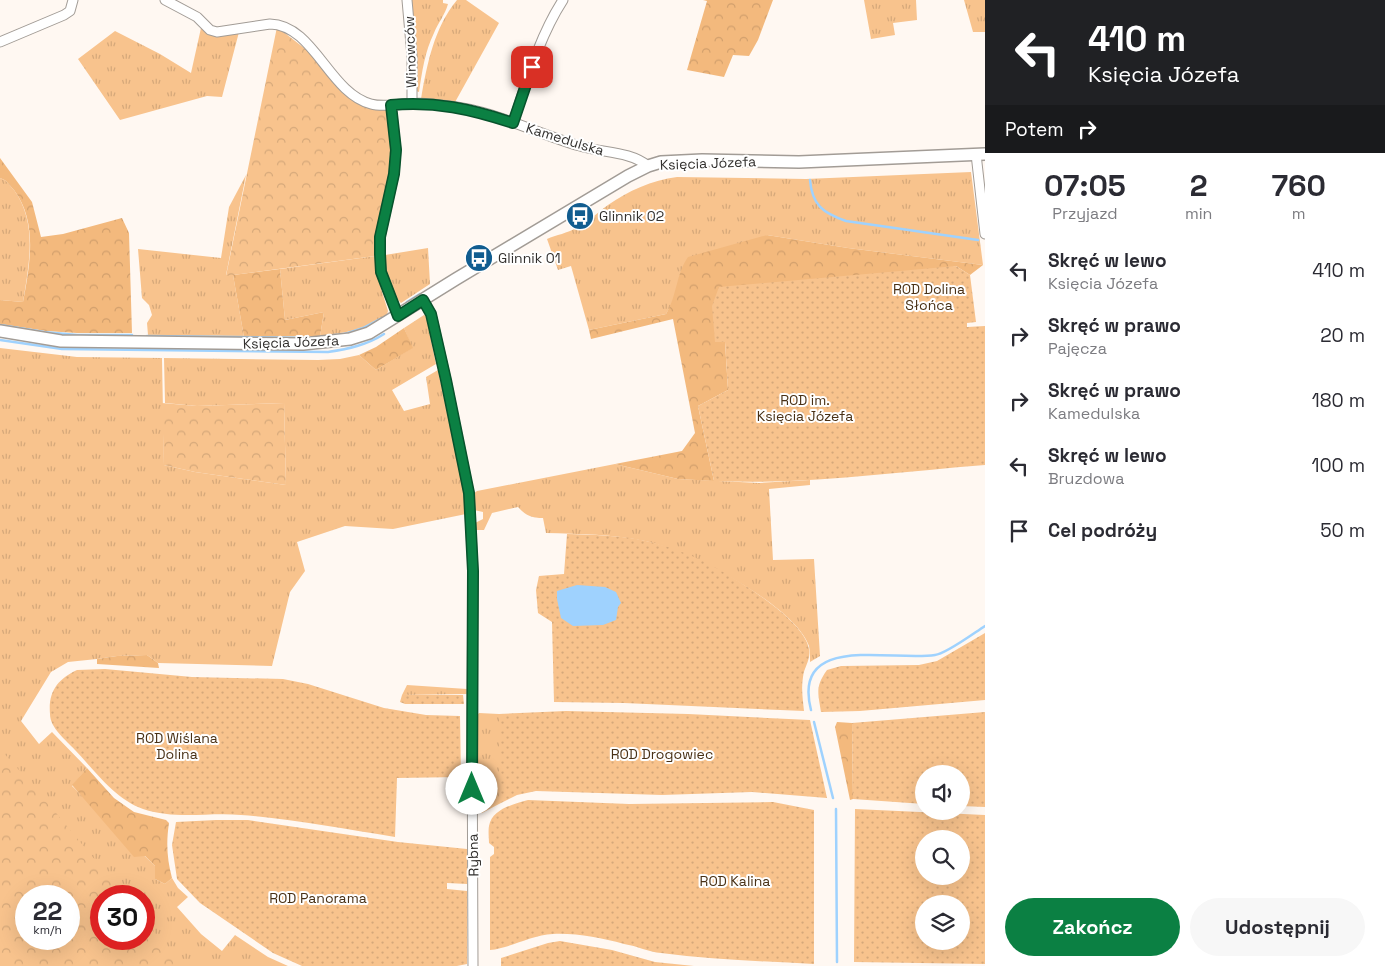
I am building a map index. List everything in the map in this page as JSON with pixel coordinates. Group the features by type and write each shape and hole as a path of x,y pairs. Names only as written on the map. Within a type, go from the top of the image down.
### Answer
{"main road":[{"name":"Księcia Józefa","path":"0,332 61,341 302,344 350,339 369,333 398,316 610,186 648,166 661,162 798,162 981,154"}],"street":[{"path":"0,42 64,16 70,11 73,0"},
{"name":"Kamedulska","path":"165,0 197,18 210,30 217,32 270,24 278,24 285,27 298,35 339,83 363,101 373,105 412,103 460,108 513,123 579,146 640,159 648,166"},
{"name":"Winowców","path":"407,0 412,56 412,103"},
{"path":"513,123 538,49 554,14 563,0"},
{"path":"391,105 396,150 394,174 380,237 380,254 381,272 398,316"},
{"path":"981,154 985,234"},
{"name":"Rybna","path":"423,300 430,311 433,323 469,493 473,571 473,966"}],"green space":[{"path":"411,0 443,0 443,3 448,4 428,47 419,92 416,91"},
{"path":"457,0 466,0 499,23 454,104 421,99 429,60 437,34"},
{"path":"703,0 773,0 758,40 749,56 733,55 724,77 687,70 707,1"},
{"path":"864,0 916,0 917,20 893,23 895,35 871,39"},
{"path":"964,0 985,0 985,32 973,32"},
{"path":"277,27 308,51 343,89 365,106 386,110 393,142 391,171 375,256 226,276"},
{"path":"201,28 214,35 239,32 222,97 207,96 120,120 78,59 115,31 160,54 191,73"},
{"path":"0,158 32,202 41,237 63,234 122,218 129,233 132,333 46,331 0,324 0,300 23,302 30,259 30,244 27,216 22,202 14,190 0,178"},
{"path":"971,172 983,265 848,248 767,235 670,307 666,314 589,330 571,266 558,270 547,239 580,226 608,205 632,191 649,183 677,177 806,179"},
{"path":"246,175 226,275 233,275 244,337 148,335 147,323 152,315 149,305 142,298 138,249 221,258 229,207"},
{"path":"0,178 6,181 14,190 22,203 29,230 28,274 23,302 0,300"},
{"path":"767,235 848,248 983,265 970,275 956,266 715,342 725,342 728,390 698,406 714,481 678,479 615,464 682,451 695,433 673,319 591,339 589,330 666,314 688,257"},
{"path":"428,248 430,284 401,303 392,294 385,266 385,255"},
{"path":"375,256 379,282 388,311 386,318 359,330 320,336 324,312 285,320 280,269"},
{"name":"ROD im. Księcia Józefa","path":"956,266 970,275 976,322 967,323 967,327 985,326 985,465 816,480 714,481 698,406 728,390 725,342 715,342 712,306 719,287"},
{"path":"280,269 285,320 324,312 320,336 244,337 233,275"},
{"path":"424,315 426,316 436,364 392,390 404,411 430,404 426,377 438,370 464,493 466,514 393,529 345,526 297,542 305,571 290,592 272,666 158,663 147,655 117,656 68,662 51,672 21,721 39,744 52,732 87,768 72,786 155,866 155,879 165,884 172,878 178,888 188,897 177,907 201,934 222,951 235,935 268,957 288,966 164,966 152,950 155,950 155,885 90,885 90,891 64,878 0,867 0,348 77,357 162,358 164,465 195,472 286,485 284,403 197,406 165,403 164,358 318,360 340,359 359,355 376,370 412,348 404,328"},
{"path":"404,328 413,348 376,370 359,355 376,347"},
{"path":"162,403 197,406 284,403 286,485 195,472 164,465"},
{"path":"615,464 678,479 759,483 810,480 810,485 769,489 773,560 814,559 820,656 810,662 809,646 799,630 783,613 762,597 711,567 663,546 621,537 546,533 543,518 529,516 518,507 492,513 484,530 476,530 475,523 483,519 483,512 474,510 473,494 477,491"},
{"path":"567,534 627,538 668,547 703,561 730,576 764,599 794,624 804,637 809,649 809,657 802,681 804,711 624,703 554,702 552,622 538,613 536,590 539,576 564,574"},
{"path":"985,633 985,700 860,711 821,712 818,690 827,670 841,666 919,665 937,661"},
{"path":"147,655 158,663 159,668 97,664 97,659"},
{"name":"ROD Wiślana Dolina","path":"105,669 192,677 283,679 308,684 384,708 426,715 460,716 461,777 397,778 395,837 318,824 260,817 229,814 168,814 143,809 123,799 106,784 59,734 53,724 50,706 53,692 64,677 77,670"},
{"path":"407,685 467,689 467,694 402,695"},
{"path":"402,695 463,695 464,704 405,704 400,702"},
{"name":"ROD Drogowiec","path":"566,711 810,720 827,798 752,792 662,795 536,791 517,795 499,804 499,714"},
{"path":"985,712 985,807 970,806 970,765 915,765 915,803 853,799 852,723"},
{"path":"479,713 499,714 499,804 482,813 478,813 475,806 475,718"},
{"path":"837,722 852,723 853,799 850,800 835,727"},
{"path":"0,749 37,790 116,885 90,885 90,950 155,950 155,933 163,943 191,966 0,966"},
{"path":"87,768 114,798 134,812 166,820 169,823 168,851 172,878 165,884 155,879 155,866 145,856 134,857 72,785"},
{"name":"ROD Kalina","path":"528,800 629,804 773,802 814,810 814,964 680,955 656,952 598,938 562,934 545,935 490,950 490,857 494,854 494,847 489,843 489,826 494,815 499,811"},
{"path":"855,809 915,812 915,820 970,820 970,814 985,815 985,964 854,962"},
{"name":"ROD Panorama","path":"248,820 398,842 467,849 467,884 447,883 447,889 467,891 467,964 457,966 302,966 273,953 200,903 177,879 172,845 176,822"},
{"path":"560,941 612,950 655,962 694,966 501,966 501,958"}],"water":[{"path":"577,585 605,587 616,592 621,603 618,607 616,620 603,625 573,626 561,618 557,591"}],"waterway":[{"path":"810,180 813,196 820,207 831,215 846,221 978,240"},
{"path":"407,302 420,294"},
{"path":"342,335 363,328 382,318"},
{"path":"0,325 77,335 132,335"},
{"path":"0,340 62,349 328,352 357,346 384,334"},
{"path":"147,336 312,338"},
{"path":"811,710 809,686 816,669 830,660 850,656 940,654 985,626"},
{"path":"814,722 833,798"},
{"path":"836,809 837,962"}],"place":[{"name":"Glinnik 02","path":"580,216"},
{"name":"Glinnik 01","path":"479,258"}],"route":[{"path":"472,789 473,571 469,493 431,314 423,300 398,316 381,272 380,237 394,174 396,150 391,105 418,103 460,108 513,123 532,67"}],"park label":[{"name":"ROD Dolina Słońca","path":"929,298"}]}
